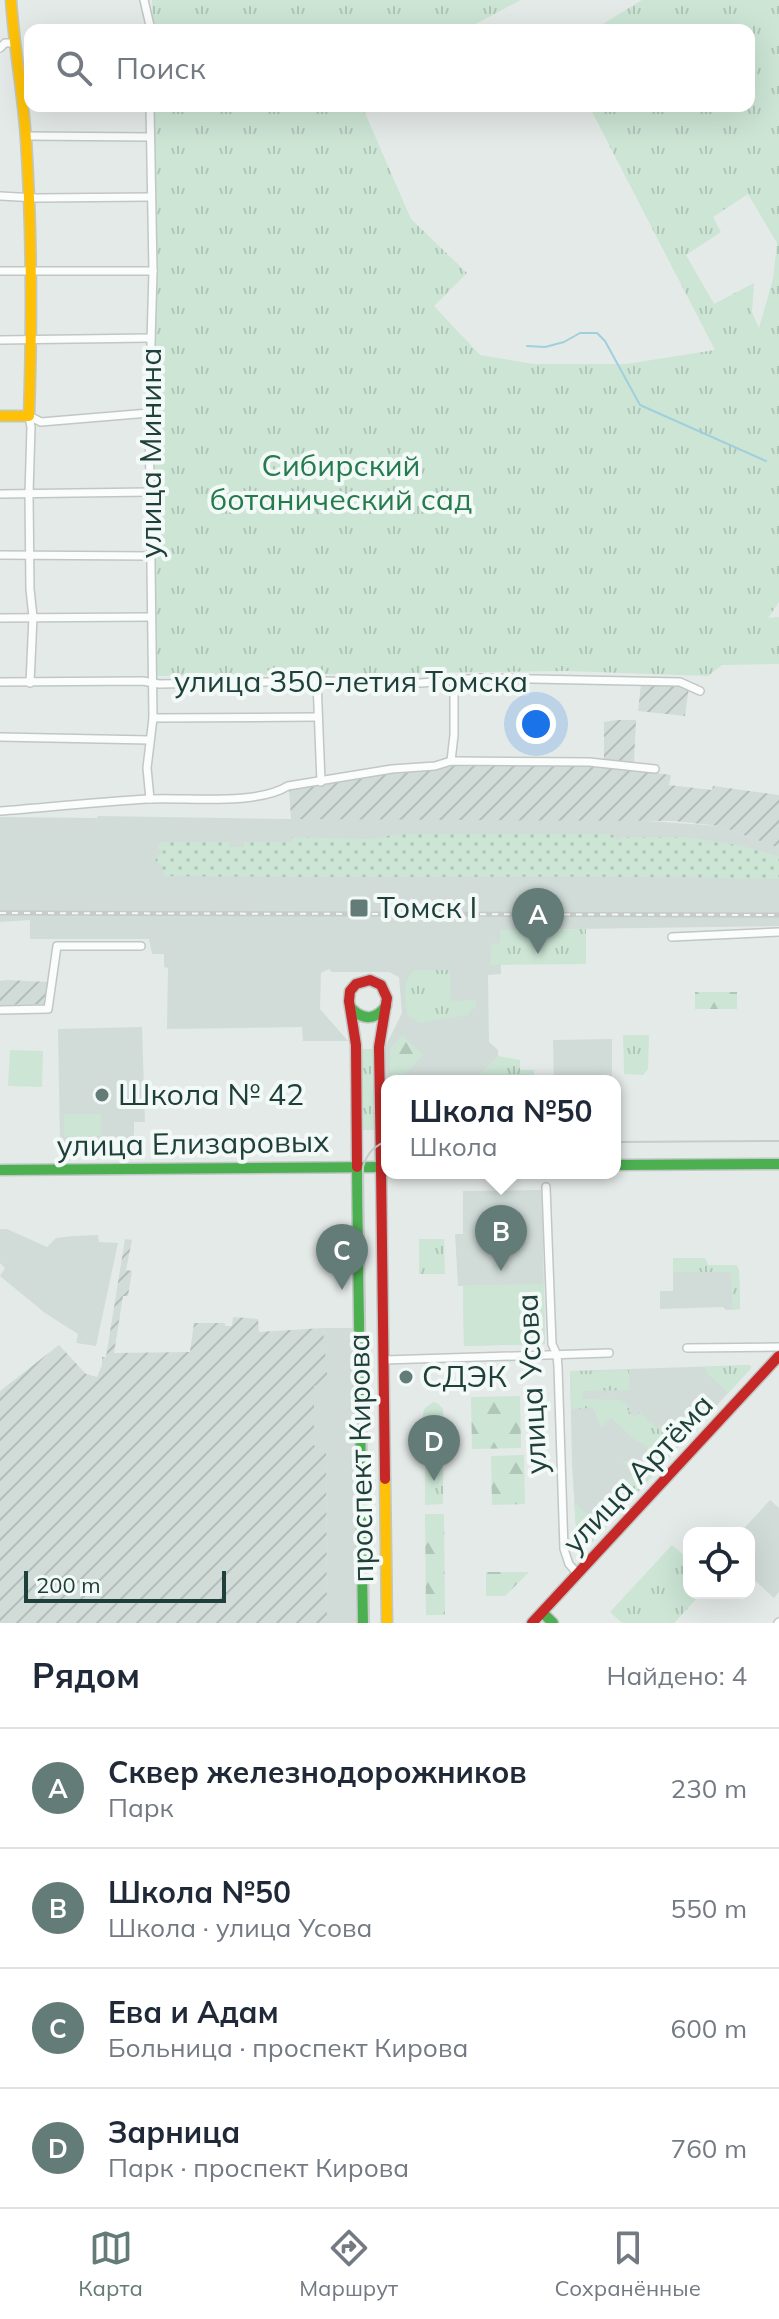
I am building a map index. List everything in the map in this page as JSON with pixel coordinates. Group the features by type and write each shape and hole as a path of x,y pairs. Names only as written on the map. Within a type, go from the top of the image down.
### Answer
{"main road":[{"path":"11,0 15,43 24,77"},
{"path":"0,416 29,416 31,341 26,112"},
{"path":"365,980 375,981 387,995 386,1004 378,1015 369,1018 356,1014 350,1006 352,988 365,980"},
{"name":"проспект Кирова","path":"381,1095 379,1047 386,1004"},
{"name":"проспект Кирова","path":"350,1006 356,1045 363,1623"},
{"path":"621,1165 779,1164"},
{"name":"улица Елизаровых","path":"0,1170 381,1167"},
{"name":"проспект Кирова","path":"384,1179 387,1623"},
{"name":"улица Артёма","path":"532,1623 779,1356"},
{"path":"361,1438 371,1434 385,1437"},
{"path":"361,1475 372,1478 385,1475"},
{"path":"543,1613 553,1623"}],"street":[{"path":"144,0 150,24"},
{"path":"0,48 5,43 15,43"},
{"name":"улица Минина","path":"150,112 153,271 149,413 153,718 147,768 150,799"},
{"path":"26,136 149,137"},
{"path":"0,196 151,197"},
{"path":"0,271 153,271"},
{"path":"0,340 151,338"},
{"path":"29,416 41,422 149,413"},
{"path":"29,416 30,589 33,617 30,683"},
{"path":"0,494 150,492"},
{"path":"0,555 151,556"},
{"path":"0,618 151,617"},
{"name":"улица 350-летия Томска","path":"0,682 421,683 481,678 680,682 700,691"},
{"path":"317,681 321,782"},
{"path":"451,761 454,681"},
{"path":"153,718 318,717"},
{"path":"0,737 150,740"},
{"path":"0,811 150,799 254,797 288,786 392,769 435,766 451,761 589,762 655,769"},
{"path":"672,937 779,932"},
{"path":"0,1010 48,1009 57,946 141,946"},
{"name":"улица Усова","path":"546,1187 552,1344 557,1355 564,1549 569,1564 578,1574"},
{"path":"687,1348 779,1347"},
{"path":"384,1360 609,1353"}],"shaded area":[{"path":"641,684 689,687 685,716 638,711"},
{"path":"636,720 634,763 604,760 604,722"},
{"path":"451,763 588,764 671,775 669,785 712,790 713,786 779,795 779,848 720,826 674,821 291,819 289,788"},
{"path":"0,817 589,817 720,826 779,848 779,926 500,930 501,974 488,975 489,1042 498,1050 498,1056 481,1075 384,1075 384,1049 402,1013 399,977 389,972 332,972 329,969 321,973 320,1009 348,1041 303,1041 302,1027 167,1029 168,968 164,967 164,954 152,954 149,939 30,939 30,920 0,922"},
{"path":"0,981 48,982 44,1004 0,1005"},
{"name":"Школа № 42","path":"142,1027 145,1122 134,1122 134,1142 60,1143 58,1029"},
{"path":"612,1039 612,1075 554,1075 553,1040"},
{"path":"542,1190 545,1344 464,1346 463,1286 458,1286 455,1234 463,1234 463,1191"},
{"path":"0,1229 7,1229 47,1247 56,1238 73,1236 98,1235 99,1242 118,1243 96,1346 76,1343 78,1334 45,1313 0,1276 5,1268 0,1263"},
{"path":"125,1239 132,1240 126,1270 132,1271 128,1296 123,1296 114,1353 190,1352 194,1323 225,1323 225,1326 232,1326 233,1317 258,1319 259,1332 323,1328 328,1385 314,1386 314,1446 326,1445 327,1623 0,1623 0,1391 59,1345 86,1374 97,1377 102,1357 106,1357"},
{"path":"673,1258 705,1258 708,1265 736,1265 739,1270 740,1309 660,1309 660,1291 673,1291"},
{"path":"323,1328 355,1328 358,1623 327,1623 326,1446 314,1446 314,1385 327,1385"},
{"path":"750,1365 751,1368 590,1544 577,1541 570,1371"},
{"path":"770,1500 779,1508 779,1592 774,1598 755,1581 755,1527 745,1527"}],"green space":[{"path":"152,0 521,0 475,24 153,24"},
{"name":"Сибирский ботанический сад","path":"642,0 779,0 779,602 768,618 779,617 779,664 722,665 708,676 567,671 154,676 152,412 156,270 152,112 365,112 411,219 467,273 434,306 480,355 533,364 626,364 715,350 592,112 755,112 755,24 603,24","holes":["748,194 777,243 773,279 759,328 752,312 754,283 714,304 686,255 721,232 713,217"]},
{"path":"399,834 610,834 615,836 615,841 623,837 687,837 779,856 779,879 165,876 161,865 155,861 163,853 157,846 160,842 229,842 229,847 244,847 244,842 292,842 292,837 370,839"},
{"path":"586,929 586,964 490,965 491,944 500,943 500,930"},
{"path":"415,970 450,970 451,1001 476,1000 476,1005 468,1015 420,1023 407,1015 405,997 407,979"},
{"path":"695,992 737,992 737,1009 695,1009"},
{"path":"402,1035 423,1055 405,1075 390,1075 390,1049"},
{"path":"623,1035 649,1035 648,1069 643,1075 624,1074"},
{"path":"360,1049 374,1049 375,1130 361,1130"},
{"path":"10,1050 43,1051 42,1087 8,1086"},
{"path":"498,1056 520,1060 520,1070 534,1070 534,1075 481,1075"},
{"path":"64,1114 101,1114 101,1136 64,1137"},
{"path":"419,1239 444,1239 445,1274 419,1274"},
{"path":"673,1258 705,1258 708,1265 736,1265 739,1270 740,1309 732,1310 731,1272 673,1272"},
{"path":"544,1284 545,1344 464,1346 463,1285"},
{"path":"750,1365 751,1368 728,1393 706,1372 705,1367"},
{"path":"629,1370 630,1390 583,1391 582,1399 621,1400 635,1417 640,1412 671,1441 653,1459 647,1453 647,1446 636,1441 611,1418 601,1428 593,1408 571,1409 570,1371"},
{"path":"520,1396 521,1448 472,1449 471,1397"},
{"path":"433,1402 443,1409 444,1447 424,1447 423,1413"},
{"path":"524,1455 525,1504 492,1505 491,1456"},
{"path":"443,1457 443,1504 425,1505 425,1458"},
{"path":"635,1459 652,1476 625,1506 614,1495 634,1473 621,1460 631,1463"},
{"path":"610,1499 621,1510 590,1544 577,1541 574,1502 592,1518"},
{"path":"425,1514 444,1514 445,1615 426,1615"},
{"path":"672,1545 683,1555 683,1599 696,1599 674,1623 622,1623 610,1612"},
{"path":"486,1572 529,1572 505,1596 486,1596"}],"waterway":[{"path":"527,346 545,347 564,342 580,333 597,333 605,341 640,405 766,461"}],"tram line":[{"path":"621,1142 779,1141"},
{"path":"369,1623 363,1167 372,1151 381,1144"}],"railway":[{"path":"0,913 779,915"}],"traffic: fast":[{"path":"351,1008 369,1017 386,1006"},
{"path":"621,1165 779,1164"},
{"path":"357,1167 363,1623"},
{"path":"0,1170 381,1167"},
{"path":"543,1613 553,1623"}],"traffic: slow":[{"path":"0,416 29,416 30,382 28,174 11,0"},
{"path":"385,1479 387,1623"}],"traffic: jam":[{"path":"357,1167 356,1045 349,1001 350,991 356,984 370,980 381,985 387,998 379,1047 381,1167"},
{"path":"381,1179 385,1479"},
{"path":"532,1623 779,1356"}],"place":[{"name":"Томск I","path":"359,908"},
{"name":"Сквер железнодорожников","path":"538,954"},
{"name":"Школа № 42","path":"102,1095"},
{"name":"Школа №50","path":"501,1271"},
{"name":"Ева и Адам","path":"342,1290"},
{"name":"СДЭК","path":"406,1377"},
{"name":"Зарница","path":"434,1481"}]}
